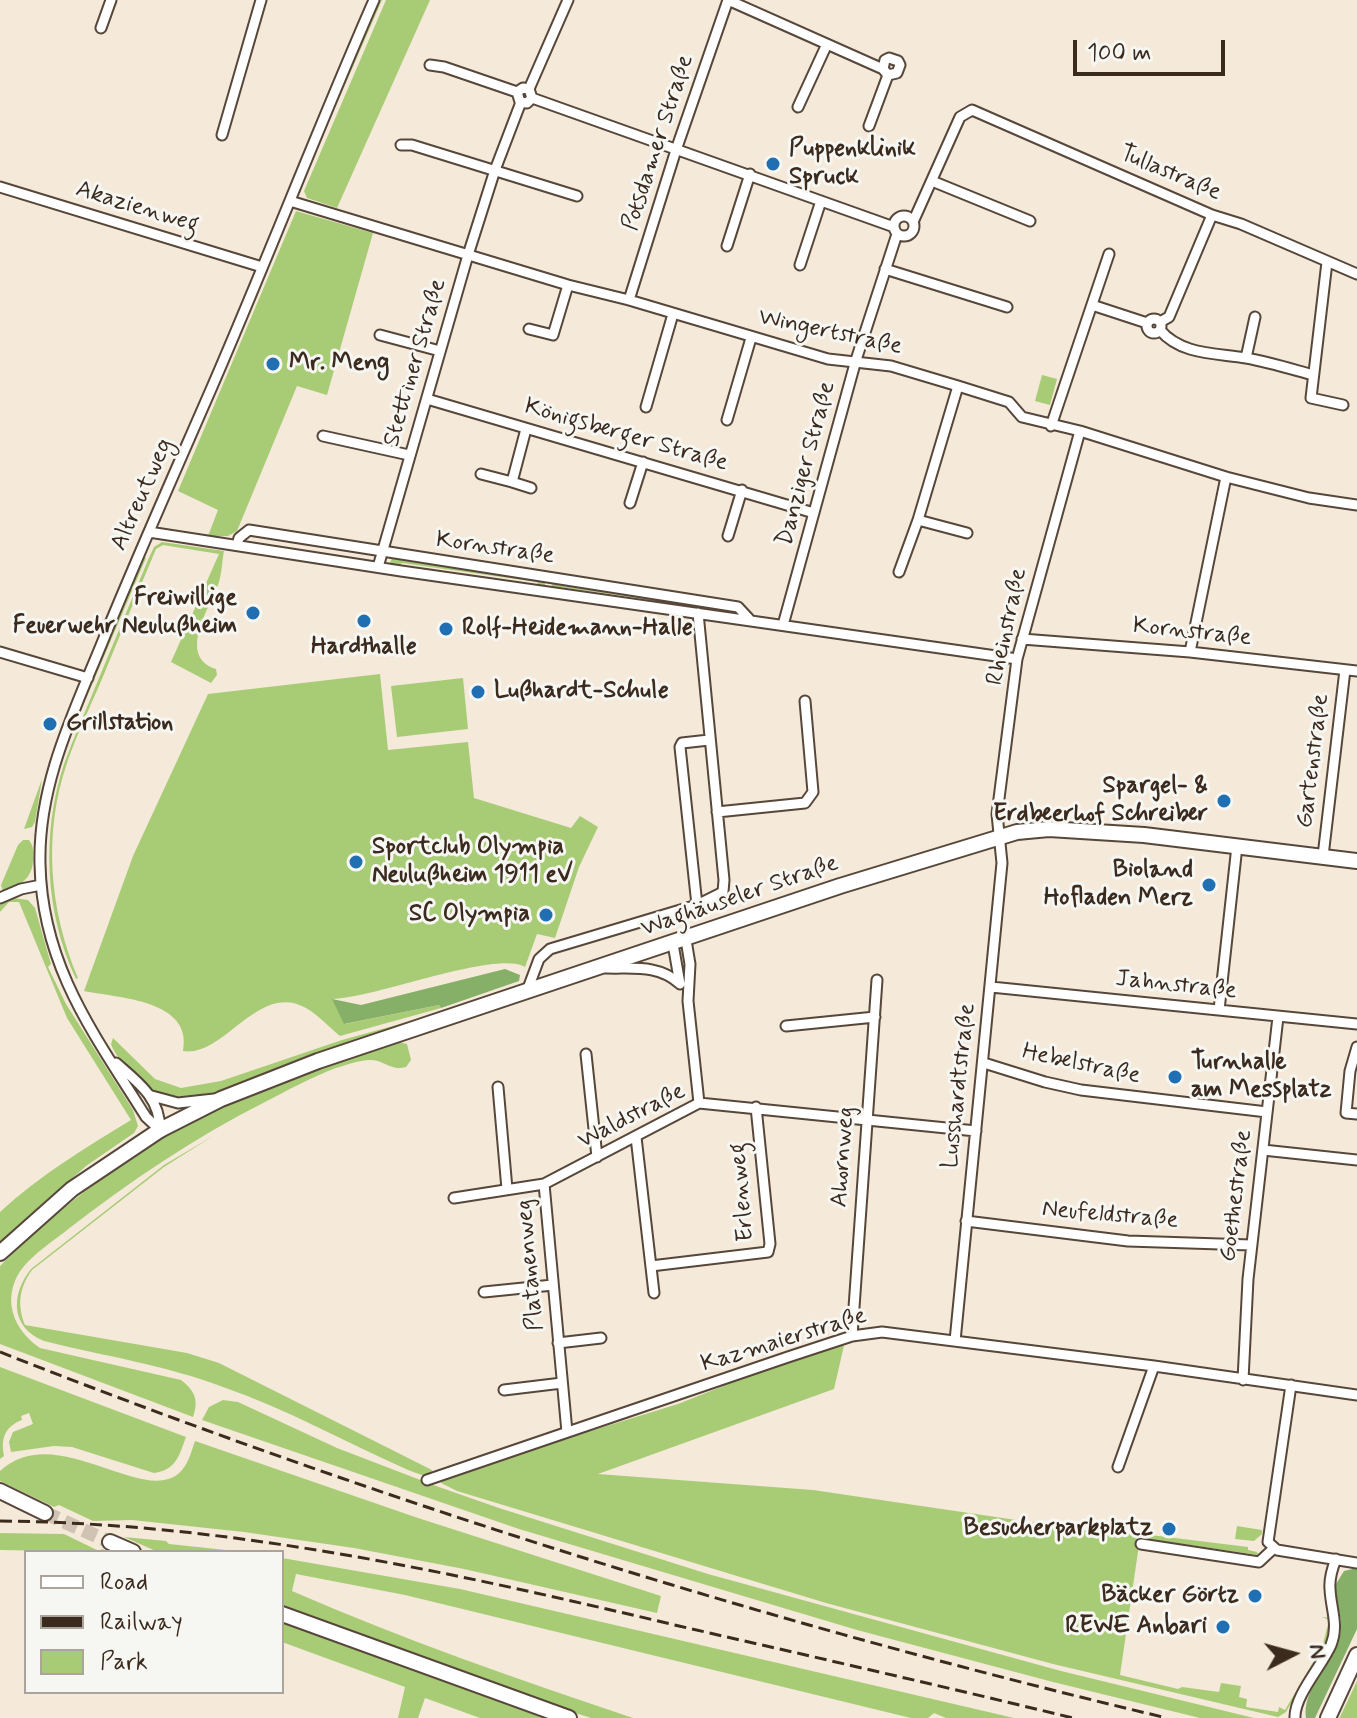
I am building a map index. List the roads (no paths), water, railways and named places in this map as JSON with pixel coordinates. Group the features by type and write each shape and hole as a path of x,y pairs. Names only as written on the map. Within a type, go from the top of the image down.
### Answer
{"street":[{"path":"101,28 111,0"},
{"path":"222,135 261,0"},
{"name":"Altreutweg","path":"160,1130 146,1117 78,1008 62,974 47,922 41,885 39,845 47,792 55,760 88,678 374,0"},
{"path":"430,65 444,67 527,103 568,0"},
{"path":"728,0 885,72 869,126"},
{"name":"Potsdamer Straße","path":"629,300 728,0"},
{"path":"798,107 827,44"},
{"path":"530,93 896,230 897,219 906,217 913,222 932,181 1030,221"},
{"name":"Stettiner Straße","path":"378,567 468,255 519,97"},
{"name":"Tullastraße","path":"932,181 960,117 968,110 976,111 1212,215 1241,224 1357,274"},
{"path":"401,145 412,145 577,196"},
{"path":"727,246 750,174"},
{"name":"Akazienweg","path":"0,187 262,267"},
{"name":"Wingertstraße","path":"290,201 751,338 828,359 891,366 1009,402 1022,417 1080,431 1226,477 1309,498 1357,505"},
{"path":"800,265 821,201"},
{"path":"1160,326 1169,317 1212,215"},
{"name":"Danziger Straße","path":"783,625 856,360 896,230"},
{"path":"1051,426 1109,254"},
{"path":"1327,262 1311,398 1343,405"},
{"path":"885,269 1007,307"},
{"path":"529,329 553,335 568,285"},
{"path":"1092,305 1147,323 1154,318 1168,339 1204,354 1246,358 1313,375"},
{"path":"646,407 673,314"},
{"path":"1246,358 1255,317"},
{"path":"380,335 440,351"},
{"path":"727,420 751,338"},
{"path":"899,572 958,386"},
{"name":"Königsberger Straße","path":"427,399 814,513"},
{"path":"512,482 526,429"},
{"name":"Rheinstraße","path":"1000,836 997,814 1017,659 1080,431"},
{"path":"323,436 409,455"},
{"path":"630,503 643,462"},
{"path":"481,474 531,488"},
{"path":"1190,652 1226,477"},
{"path":"728,536 742,490"},
{"path":"918,520 967,533"},
{"name":"Kornstraße","path":"237,545 239,538 249,530 738,607 751,621"},
{"name":"Kornstraße","path":"149,532 1017,659"},
{"path":"527,991 539,959 550,949 697,905 723,892 698,613"},
{"name":"Kornstraße","path":"1022,639 1190,652 1357,671"},
{"path":"0,652 88,678"},
{"name":"Gartenstraße","path":"1323,856 1345,670"},
{"path":"717,812 805,803 813,792 805,701"},
{"path":"697,905 680,747 682,743 709,740"},
{"name":"Waghäuseler Straße","path":"0,1253 72,1189 160,1130 221,1099 318,1061 840,886 1000,836 1033,830 1144,835 1357,861"},
{"name":"Lusshardtstraße","path":"955,1341 991,987 1002,863 1000,836"},
{"path":"1219,1010 1237,846"},
{"path":"0,898 41,885"},
{"path":"680,942 679,983 688,1001"},
{"path":"680,942 690,964 688,1001 699,1103"},
{"path":"599,968 650,968 663,972 679,983"},
{"name":"Ahornweg","path":"852,1336 877,980"},
{"name":"Jahnstraße","path":"991,987 1357,1024"},
{"path":"786,1026 875,1017"},
{"name":"Goethestraße","path":"1243,1380 1251,1245 1278,1017"},
{"path":"1357,1047 1350,1071 1346,1113 1357,1114"},
{"path":"586,1054 597,1157"},
{"name":"Altreutweg","path":"110,1058 152,1096"},
{"name":"Hebelstraße","path":"984,1063 1081,1090 1267,1112"},
{"path":"498,1087 507,1189"},
{"path":"152,1096 178,1103 221,1099"},
{"path":"152,1096 160,1114 160,1130"},
{"name":"Waldstraße","path":"454,1198 544,1184 699,1103 976,1131"},
{"name":"Erlenweg","path":"651,1266 768,1252 770,1244 756,1107"},
{"path":"636,1137 654,1293"},
{"path":"1263,1150 1357,1160"},
{"name":"Platanenweg","path":"544,1184 567,1432"},
{"name":"Neufeldstraße","path":"966,1221 1128,1241 1251,1245"},
{"path":"484,1292 553,1285"},
{"name":"Kazmaierstraße","path":"427,1480 852,1336 882,1332 1357,1395"},
{"name":"Platanenweg","path":"558,1343 601,1338"},
{"path":"1118,1467 1154,1366"},
{"path":"504,1390 562,1383"},
{"path":"1271,1547 1268,1534 1291,1385"},
{"path":"0,1491 45,1513"},
{"path":"110,1542 128,1550"},
{"path":"1141,1544 1259,1562 1271,1547"},
{"path":"1271,1547 1357,1563"},
{"path":"1295,1718 1297,1706 1331,1645 1335,1615 1329,1586 1336,1559"},
{"path":"284,1615 569,1718"},
{"path":"1329,1716 1356,1657"}],"tunnel":[{"path":"45,1513 110,1542"}],"railway":[{"path":"0,1352 286,1459 577,1556 870,1642 1167,1718"},
{"path":"0,1521 172,1531 342,1554 511,1588 1073,1718"}],"place":[{"name":"Puppenklinik Spruck","path":"773,164"},
{"name":"Mr. Meng","path":"273,364"},
{"name":"Freiwillige Feuerwehr Neulußheim","path":"253,613"},
{"name":"Hardthalle","path":"364,621"},
{"name":"Rolf-Heidemann-Halle","path":"446,629"},
{"name":"Lußhardt-Schule","path":"478,692"},
{"name":"Grillstation","path":"50,724"},
{"name":"Spargel- & Erdbeerhof Schreiber","path":"1224,801"},
{"name":"Sportclub Olympia Neulußheim 1911 eV","path":"356,862"},
{"name":"Bioland Hofladen Merz","path":"1209,885"},
{"name":"SC Olympia","path":"546,915"},
{"name":"Turnhalle am Messplatz","path":"1175,1077"},
{"name":"Besucherparkplatz","path":"1169,1529"},
{"name":"Bäcker Görtz","path":"1255,1596"},
{"name":"REWE Anbari","path":"1223,1627"}]}
